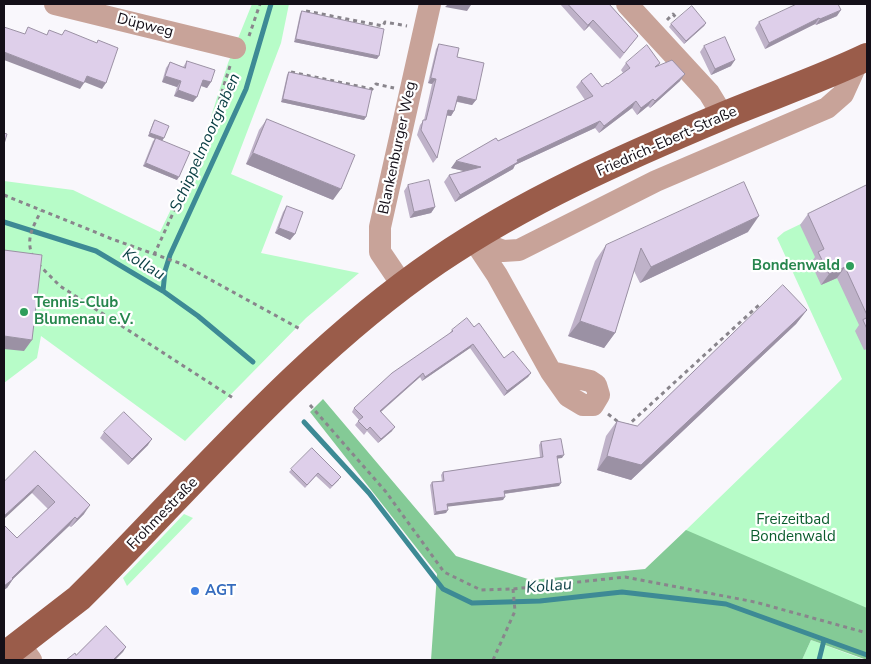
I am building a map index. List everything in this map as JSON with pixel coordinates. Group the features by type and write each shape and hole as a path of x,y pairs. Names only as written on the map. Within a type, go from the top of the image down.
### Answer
{"main road":[{"name":"Friedrich-Ebert-Straße","path":"313,361 403,286 473,239 538,201 723,116 863,59"},
{"name":"Frohmestraße","path":"18,654 79,598 313,361"}],"street":[{"name":"Düpweg","path":"55,4 96,9 235,48"},
{"name":"Blankenburger Weg","path":"403,286 380,252 380,227 430,4"},
{"path":"627,4 710,94 723,116"},
{"path":"473,239 503,251 519,250 656,181 827,108 843,94 863,59"},
{"path":"473,239 497,274 551,372 568,396 583,406 594,405"}],"path":[{"path":"154,255 208,136 235,48 245,50 260,4"},
{"path":"306,11 384,26 385,22 424,28"},
{"path":"292,72 372,89 376,84 410,91"},
{"path":"4,195 159,257 182,264 302,330"},
{"path":"41,210 29,235 28,246 34,260 60,286 233,398"},
{"path":"594,405 626,427 760,304"},
{"path":"310,405 386,492 444,572 481,590 512,589 625,577 755,602 867,633"},
{"path":"493,660 515,610 512,589"}],"green space":[{"path":"252,4 289,4 281,43 231,174 283,196 261,253 359,273 306,318 185,441 41,336 37,358 4,383 4,181 73,190 160,232 202,145 228,63"},
{"name":"Freizeitbad Bondenwald","path":"867,192 867,624 653,568 686,530 842,379 777,238 784,232"},
{"path":"323,399 456,556 531,580 645,569 686,530 867,608 867,660 811,640 802,660 431,660 437,574 310,412"},
{"path":"184,514 193,518 127,586 123,578"},
{"path":"811,640 865,660 802,660"}],"building":[{"path":"568,4 609,4 638,36 624,53 593,20 588,25"},
{"path":"797,4 838,4 841,10 819,18 769,43 759,22"},
{"path":"692,6 706,23 686,41 671,24"},
{"path":"302,11 384,29 379,56 296,39"},
{"path":"4,27 25,34 28,27 47,35 49,30 62,35 65,30 97,43 98,40 118,48 106,83 87,76 84,83 4,52"},
{"path":"725,37 735,60 715,69 704,46"},
{"path":"439,44 459,48 457,57 484,63 476,100 458,96 454,111 448,110 437,158 421,130 423,120 426,120 436,79 431,78"},
{"path":"647,45 660,63 655,67 672,60 685,74 655,101 653,99 641,108 636,101 604,126 600,121 517,160 518,162 460,195 449,175 481,167 456,161 496,138 498,141 593,96 581,81 591,73 602,87 608,84 630,68 626,63"},
{"path":"187,61 215,70 211,82 203,80 197,97 178,90 181,81 165,76 170,62 185,68"},
{"path":"289,72 372,90 366,117 283,99"},
{"path":"267,119 355,155 341,189 253,153"},
{"path":"155,120 169,126 164,138 150,133"},
{"path":"4,133 7,134 4,144"},
{"path":"156,138 190,152 179,177 146,163"},
{"path":"429,180 435,207 414,212 408,185"},
{"path":"744,182 759,216 651,267 641,248 615,333 580,321 606,245"},
{"name":"Bondenwald","path":"867,185 867,315 845,267 829,274 818,252 824,249 808,214"},
{"path":"287,206 303,212 295,234 279,228"},
{"path":"4,250 42,255 32,340 4,336"},
{"path":"783,285 807,310 641,465 607,456 617,421 637,426"},
{"path":"467,318 474,327 479,323 504,358 513,351 531,373 507,391 473,344 425,377 423,373 380,411 395,427 381,439 370,427 367,430 358,421 363,417 354,408 392,373 453,331"},
{"path":"867,318 867,329 863,320"},
{"path":"124,412 152,439 132,459 104,432"},
{"path":"561,439 564,455 557,456 561,483 504,491 505,497 447,504 448,510 436,512 432,482 444,481 443,472 543,457 541,442"},
{"path":"312,448 341,477 332,486 318,473 307,485 291,469"},
{"path":"35,451 90,505 77,519 75,517 4,586 4,525 17,538 55,502 38,485 4,516 4,482"},
{"path":"106,626 126,647 113,660 66,660 75,653 76,655"}],"waterway":[{"name":"Schippelmoorgraben","path":"163,291 165,271 170,255 246,89 271,4"},
{"name":"Kollau","path":"4,222 96,251 163,291 198,316 253,362"},
{"name":"Kollau","path":"304,422 369,493 443,589 472,603 540,601 622,592 726,604 867,655"},
{"path":"819,660 824,640"}],"place":[{"name":"Bondenwald","path":"850,266"},
{"name":"Tennis-Club Blumenau e.V.","path":"24,312"},
{"name":"AGT","path":"195,591"}]}
